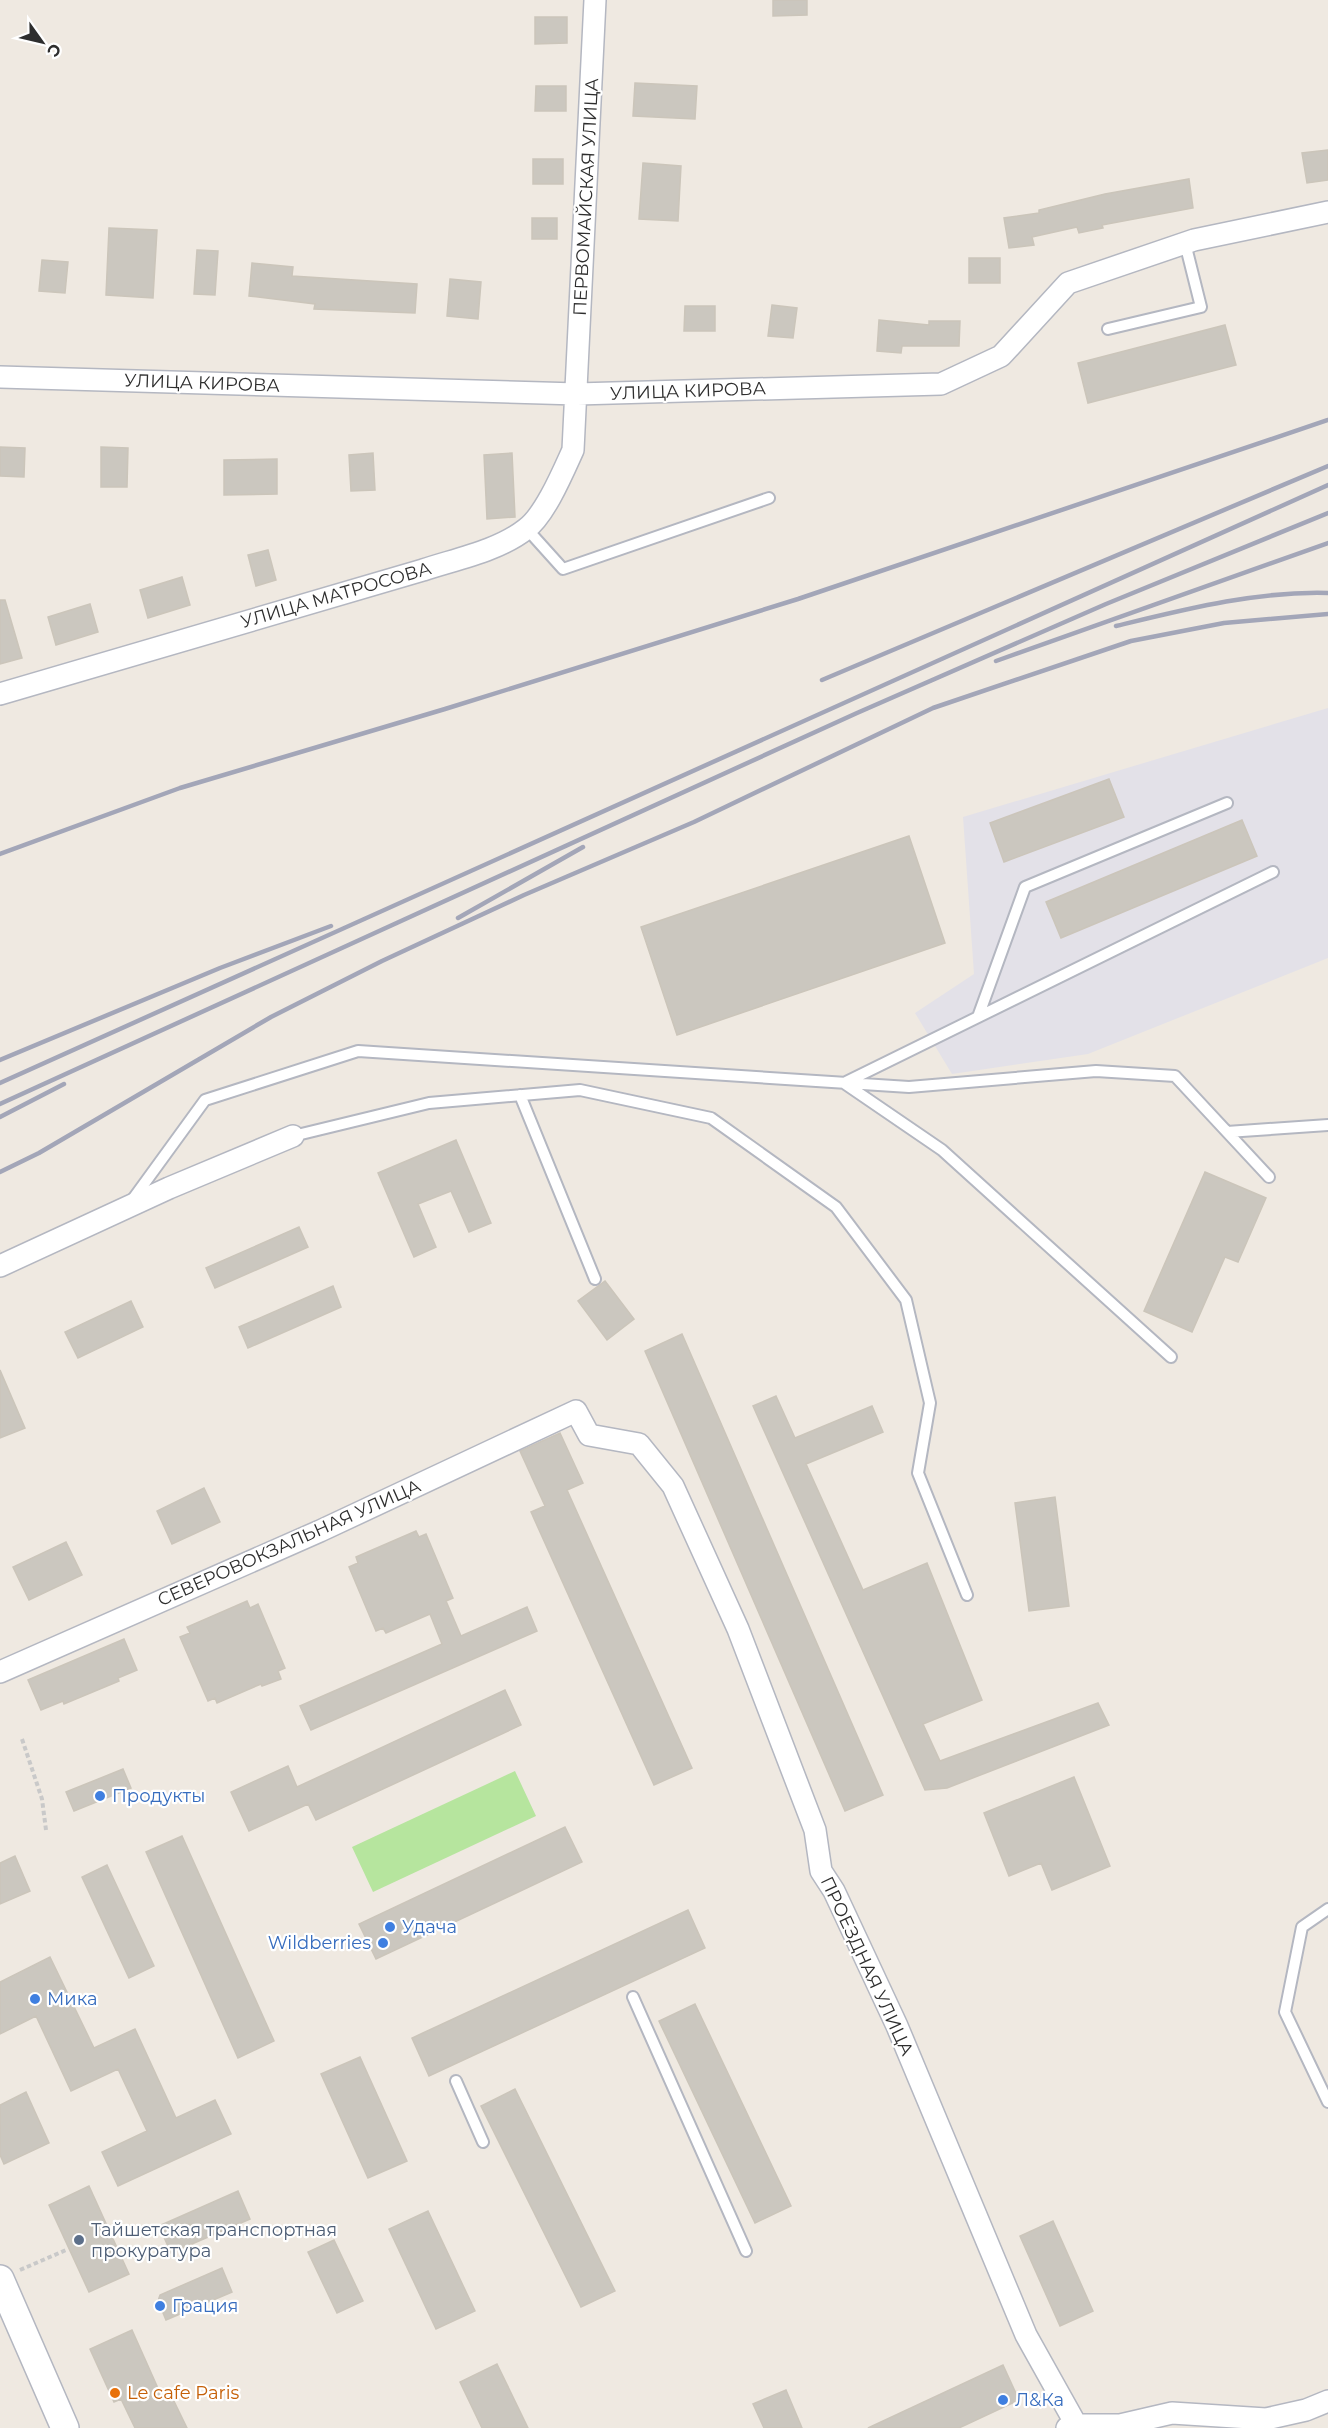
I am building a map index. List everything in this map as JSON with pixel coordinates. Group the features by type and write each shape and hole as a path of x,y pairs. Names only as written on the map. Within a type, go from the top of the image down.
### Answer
{"street":[{"name":"ПЕРВОМАЙСКАЯ УЛИЦА","path":"577,394 595,0"},
{"name":"УЛИЦА КИРОВА","path":"0,376 577,394 941,384 1001,356 1068,283 1185,243 1328,212"},
{"name":"УЛИЦА МАТРОСОВА","path":"0,694 423,570 489,548 527,529 555,490 573,450 577,394"},
{"path":"0,1266 127,1207 293,1136"},
{"name":"СЕВЕРОВОКЗАЛЬНАЯ УЛИЦА","path":"0,1672 320,1531 576,1411"},
{"name":"ПРОЕЗДНАЯ УЛИЦА","path":"576,1411 589,1435 639,1444 673,1486 738,1629 815,1830 821,1871 834,1891 897,2026 1026,2334 1074,2427"},
{"path":"5,2276 65,2428"},
{"path":"1074,2427 1120,2425 1172,2413 1266,2419 1306,2410 1328,2401"}],"lane":[{"path":"1108,328 1201,307 1185,243"},
{"path":"527,529 562,569 769,498"},
{"path":"978,1017 1025,887 1227,803"},
{"path":"844,1083 1273,872"},
{"path":"127,1207 205,1100 358,1051 909,1087 1096,1071 1175,1076 1269,1177"},
{"path":"844,1083 942,1150 1171,1357"},
{"path":"293,1136 429,1103 580,1090 711,1118 836,1207 906,1300 930,1403 918,1473 967,1595"},
{"path":"520,1095 595,1279"},
{"path":"1227,1132 1328,1125"},
{"path":"1328,1909 1302,1927 1285,2012 1328,2102"},
{"path":"633,1997 746,2251"},
{"path":"456,2081 483,2142"}],"path":[{"path":"22,1739 42,1799 46,1830"},
{"path":"5,2276 66,2250"}],"shaded area":[{"path":"1328,708 1328,958 1088,1054 952,1074 915,1013 974,974 963,817"}],"green space":[{"path":"515,1771 536,1816 373,1892 352,1847"}],"building":[{"path":"773,0 807,0 807,15 773,16"},
{"path":"535,17 567,17 567,43 535,44"},
{"path":"635,83 697,86 695,119 633,116"},
{"path":"536,86 566,86 566,111 535,111"},
{"path":"1328,150 1328,180 1307,183 1302,153"},
{"path":"533,159 563,159 563,184 533,184"},
{"path":"643,163 681,166 678,221 639,219"},
{"path":"1189,179 1193,208 1102,225 1103,228 1079,233 1077,227 1032,237 1034,245 1009,248 1004,218 1039,213 1039,210 1105,194"},
{"path":"532,218 557,218 557,239 532,239"},
{"path":"109,228 157,230 153,298 106,295"},
{"path":"197,250 218,251 215,295 194,294"},
{"path":"969,258 1000,258 1000,283 969,283"},
{"path":"42,260 68,262 65,293 39,291"},
{"path":"252,263 293,267 292,276 417,284 415,313 314,309 315,304 249,296"},
{"path":"450,279 481,282 478,319 447,316"},
{"path":"772,305 797,308 793,338 768,336"},
{"path":"685,306 715,306 715,331 684,331"},
{"path":"879,320 929,325 929,321 960,321 959,346 902,346 901,353 877,351"},
{"path":"1225,325 1236,365 1088,403 1078,363"},
{"path":"0,447 25,448 24,477 0,476"},
{"path":"101,447 128,448 127,487 101,487"},
{"path":"373,453 375,490 351,491 349,455"},
{"path":"512,453 515,517 487,519 484,455"},
{"path":"277,459 277,494 224,495 224,460"},
{"path":"268,550 276,580 256,586 248,555"},
{"path":"182,577 190,605 148,618 140,590"},
{"path":"0,600 5,600 22,658 0,664"},
{"path":"90,604 98,632 56,645 48,617"},
{"path":"1109,779 1124,817 1004,862 990,823"},
{"path":"1242,820 1257,856 1061,938 1046,902"},
{"path":"909,836 945,943 677,1035 641,927"},
{"path":"456,1140 491,1223 469,1232 451,1191 418,1204 436,1247 414,1257 378,1173"},
{"path":"1205,1172 1266,1198 1238,1262 1225,1257 1192,1332 1144,1311"},
{"path":"299,1227 308,1247 215,1288 206,1268"},
{"path":"605,1281 634,1319 607,1340 578,1301"},
{"path":"333,1286 341,1307 248,1348 239,1327"},
{"path":"131,1301 143,1327 78,1358 65,1332"},
{"path":"682,1334 883,1795 845,1811 645,1351"},
{"path":"0,1370 25,1428 0,1438"},
{"path":"776,1396 795,1438 872,1406 883,1432 806,1464 863,1590 927,1563 982,1700 923,1724 940,1761 1098,1703 1109,1725 947,1788 925,1790 753,1406"},
{"path":"560,1433 583,1483 567,1490 692,1768 654,1785 531,1512 545,1506 520,1451"},
{"path":"204,1488 220,1522 172,1544 157,1511"},
{"path":"1055,1497 1069,1606 1029,1611 1015,1503"},
{"path":"416,1531 419,1537 426,1534 453,1598 446,1601 461,1636 527,1607 537,1631 311,1730 300,1706 442,1644 430,1614 386,1633 383,1628 376,1631 349,1567 358,1563 356,1557"},
{"path":"66,1542 82,1575 29,1600 13,1567"},
{"path":"247,1601 250,1608 258,1604 285,1668 278,1671 281,1679 262,1686 261,1684 217,1703 215,1698 208,1701 180,1637 190,1633 187,1627"},
{"path":"124,1639 137,1670 118,1678 119,1681 64,1704 63,1701 41,1710 28,1680"},
{"path":"505,1690 521,1725 316,1820 308,1804 249,1831 231,1792 288,1766 297,1787"},
{"path":"123,1769 131,1788 74,1811 66,1792"},
{"path":"1074,1777 1110,1866 1052,1890 1041,1863 1009,1876 984,1813"},
{"path":"565,1827 582,1862 376,1959 359,1924"},
{"path":"182,1836 274,2041 238,2058 146,1852"},
{"path":"15,1856 30,1891 0,1904 0,1863"},
{"path":"107,1865 154,1966 129,1978 82,1877"},
{"path":"688,1910 705,1948 429,2076 412,2038"},
{"path":"50,1957 94,2048 135,2029 176,2118 215,2100 231,2134 118,2186 102,2152 147,2131 118,2069 71,2091 36,2016 0,2034 0,1982"},
{"path":"695,2004 791,2206 755,2223 659,2021"},
{"path":"360,2057 407,2161 368,2178 321,2074"},
{"path":"515,2089 615,2291 581,2307 481,2106"},
{"path":"26,2092 49,2143 4,2164 0,2155 0,2105"},
{"path":"89,2186 129,2274 89,2292 49,2205"},
{"path":"238,2191 250,2219 171,2253 159,2226"},
{"path":"428,2211 475,2311 436,2329 389,2229"},
{"path":"1053,2221 1093,2311 1060,2326 1020,2236"},
{"path":"334,2240 363,2301 337,2313 308,2252"},
{"path":"222,2268 232,2292 166,2320 158,2301 160,2295"},
{"path":"132,2330 161,2395 169,2391 187,2428 135,2428 121,2399 114,2402 90,2349"},
{"path":"497,2364 528,2428 482,2428 460,2382"},
{"path":"1003,2365 1019,2400 959,2428 868,2428"},
{"path":"786,2390 802,2428 764,2428 753,2404"}],"railway":[{"path":"0,854 180,788 445,709 798,599 1328,420"},
{"path":"822,680 1328,466"},
{"path":"0,1083 1328,485"},
{"path":"0,1104 857,713 1106,604 1328,513"},
{"path":"996,661 1328,543"},
{"path":"1116,626 1248,598 1328,593"},
{"path":"0,1172 39,1153 271,1017 382,961 524,895 694,822 933,708 1131,641 1224,623 1328,614"},
{"path":"458,918 583,847"},
{"path":"0,1060 220,968 331,926"},
{"path":"0,1117 64,1084"}],"place":[{"name":"Продукты","path":"100,1796"},
{"name":"Удача","path":"390,1927"},
{"name":"Wildberries","path":"383,1943"},
{"name":"Мика","path":"35,1999"},
{"name":"Тайшетская транспортная прокуратура","path":"79,2240"},
{"name":"Грация","path":"160,2306"},
{"name":"Le cafe Paris","path":"115,2393"},
{"name":"Л&Ка","path":"1003,2400"}]}
